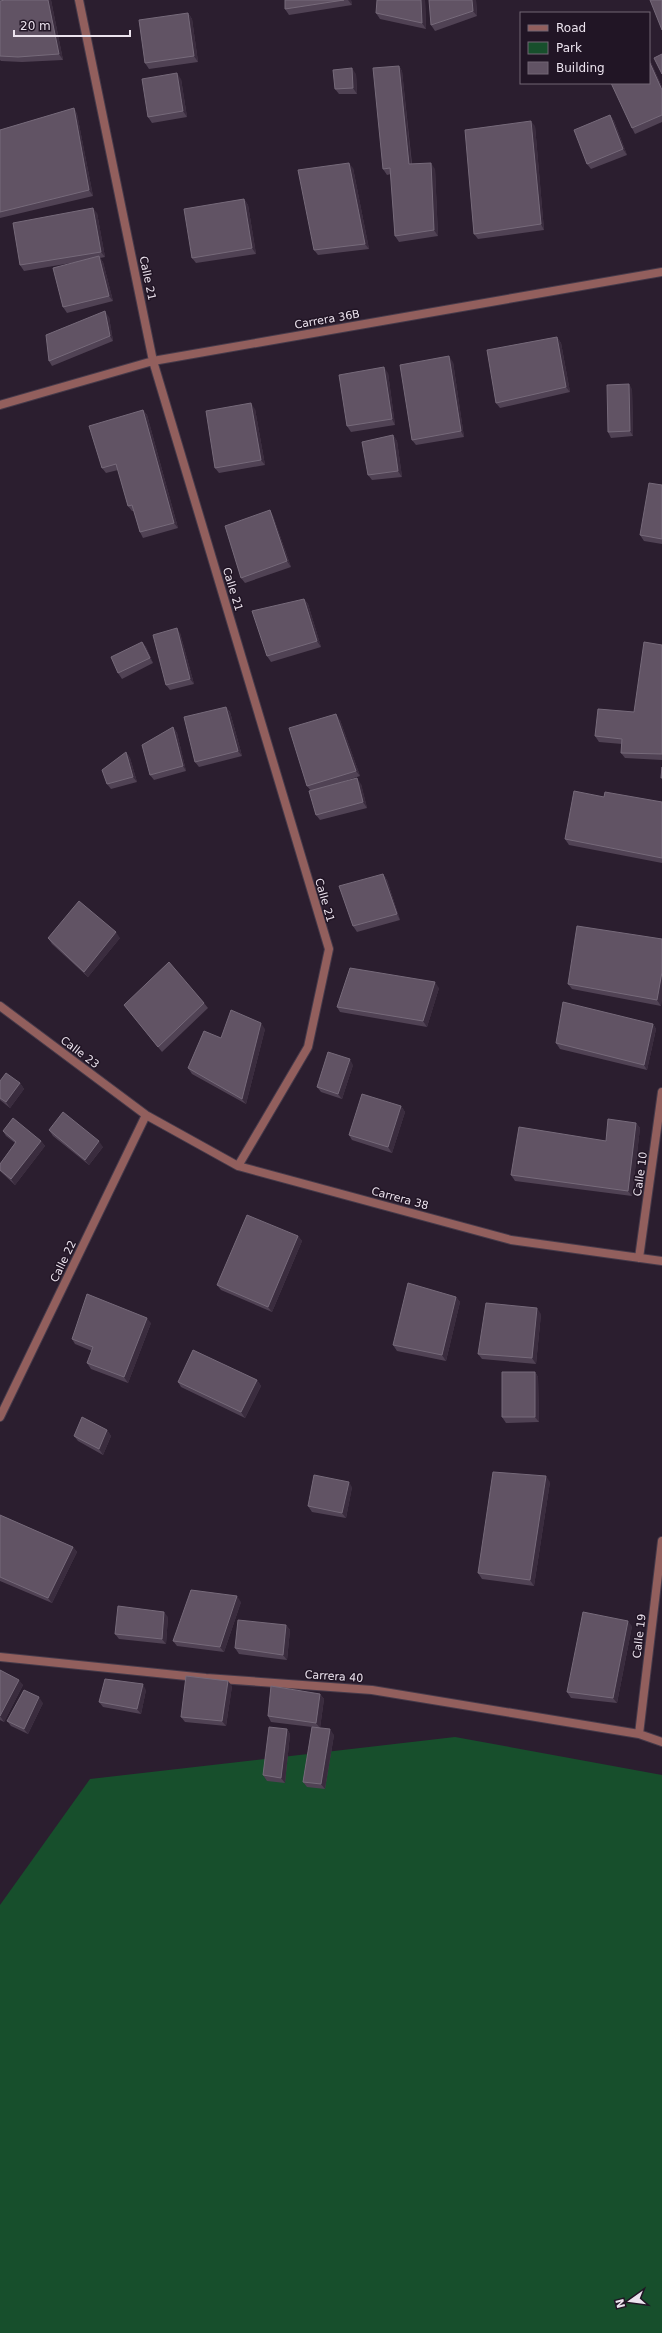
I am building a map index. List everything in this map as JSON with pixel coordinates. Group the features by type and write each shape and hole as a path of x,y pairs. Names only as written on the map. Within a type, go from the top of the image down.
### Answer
{"street":[{"name":"Calle 21","path":"79,0 153,361 329,949 308,1047 238,1166"},
{"name":"Carrera 36B","path":"0,405 153,361 662,272"},
{"name":"Calle 23","path":"0,1006 146,1115"},
{"name":"Calle 10","path":"639,1258 662,1092"},
{"name":"Carrera 38","path":"146,1115 238,1166 511,1240 662,1261"},
{"name":"Calle 22","path":"0,1417 146,1115"},
{"name":"Calle 19","path":"639,1734 662,1541"},
{"name":"Carrera 40","path":"0,1657 206,1678 372,1690 639,1734 662,1742"}],"green space":[{"path":"455,1737 662,1775 662,2333 0,2333 0,1905 90,1779"}],"building":[{"path":"48,0 59,54 18,57 0,56 0,1"},
{"path":"285,0 344,0 285,9"},
{"path":"377,0 421,0 422,23 376,13"},
{"path":"429,0 472,0 473,11 431,25"},
{"path":"650,0 662,0 662,30"},
{"path":"188,13 194,56 145,63 139,20"},
{"path":"662,54 662,74 654,58"},
{"path":"650,63 662,90 662,115 632,128 611,84 650,84"},
{"path":"399,66 409,164 431,163 434,230 395,236 390,168 383,169 373,68"},
{"path":"352,68 353,88 335,89 333,70"},
{"path":"177,73 183,111 148,117 142,79"},
{"path":"74,108 89,190 0,212 0,130"},
{"path":"610,115 623,149 587,164 574,130"},
{"path":"531,121 541,224 474,234 465,130"},
{"path":"349,163 365,244 314,250 298,170"},
{"path":"244,199 252,248 192,258 184,209"},
{"path":"93,208 101,252 20,265 13,223"},
{"path":"99,256 109,296 63,307 53,268"},
{"path":"105,311 110,336 49,361 46,335"},
{"path":"557,337 566,387 496,403 487,350"},
{"path":"449,356 461,431 412,440 400,365"},
{"path":"384,367 392,419 347,426 339,375"},
{"path":"629,384 630,431 608,432 607,385"},
{"path":"251,403 261,460 215,468 206,411"},
{"path":"143,410 174,523 140,532 132,505 128,506 116,464 102,468 89,426"},
{"path":"393,435 398,471 368,475 362,442"},
{"path":"649,483 662,485 662,539 640,535"},
{"path":"270,510 287,561 241,578 225,526"},
{"path":"304,599 317,641 267,656 252,611"},
{"path":"177,628 190,679 166,685 153,635"},
{"path":"142,642 150,658 118,673 111,657"},
{"path":"644,642 662,645 662,754 621,753 622,739 595,736 598,709 634,712"},
{"path":"226,707 238,751 195,762 184,717"},
{"path":"336,714 356,771 307,786 289,728"},
{"path":"173,727 183,766 150,775 142,745"},
{"path":"126,752 133,777 107,784 102,770"},
{"path":"357,778 363,802 316,815 309,791"},
{"path":"574,791 604,797 605,792 662,802 662,858 565,839"},
{"path":"383,874 397,914 353,926 339,886"},
{"path":"79,901 116,932 84,972 48,938"},
{"path":"577,926 662,939 662,972 657,1000 568,984"},
{"path":"169,962 204,1003 158,1047 124,1005"},
{"path":"350,968 435,982 423,1021 337,1007"},
{"path":"563,1002 653,1024 644,1065 556,1043"},
{"path":"231,1010 261,1023 242,1099 188,1068 204,1031 221,1038"},
{"path":"328,1052 350,1059 338,1094 317,1087"},
{"path":"6,1073 20,1083 6,1102 0,1098 0,1081"},
{"path":"362,1094 401,1106 388,1147 349,1135"},
{"path":"63,1112 99,1141 85,1160 49,1130"},
{"path":"13,1118 41,1141 11,1179 0,1170 0,1164 16,1142 3,1131"},
{"path":"608,1119 636,1123 628,1191 511,1175 519,1127 606,1141"},
{"path":"247,1215 298,1236 268,1307 217,1285"},
{"path":"408,1283 456,1297 442,1355 393,1345"},
{"path":"87,1294 147,1318 124,1377 87,1363 93,1347 72,1339"},
{"path":"486,1303 537,1308 532,1358 478,1354"},
{"path":"193,1350 257,1380 241,1412 178,1382"},
{"path":"502,1372 535,1372 535,1417 502,1417"},
{"path":"82,1417 107,1430 99,1449 74,1436"},
{"path":"493,1472 546,1476 530,1580 478,1573"},
{"path":"314,1475 349,1482 342,1513 308,1506"},
{"path":"0,1515 73,1547 48,1598 0,1577"},
{"path":"191,1590 237,1596 220,1647 173,1641"},
{"path":"118,1606 164,1612 162,1639 115,1634"},
{"path":"583,1612 628,1621 613,1698 567,1692"},
{"path":"238,1620 286,1625 283,1655 235,1648"},
{"path":"0,1670 19,1680 0,1716"},
{"path":"186,1676 228,1681 222,1721 181,1717"},
{"path":"105,1679 143,1684 137,1709 99,1702"},
{"path":"271,1686 320,1694 316,1723 268,1716"},
{"path":"24,1690 39,1697 24,1729 7,1721"},
{"path":"269,1727 287,1729 281,1778 263,1775"},
{"path":"312,1727 330,1729 321,1784 303,1782"}]}
